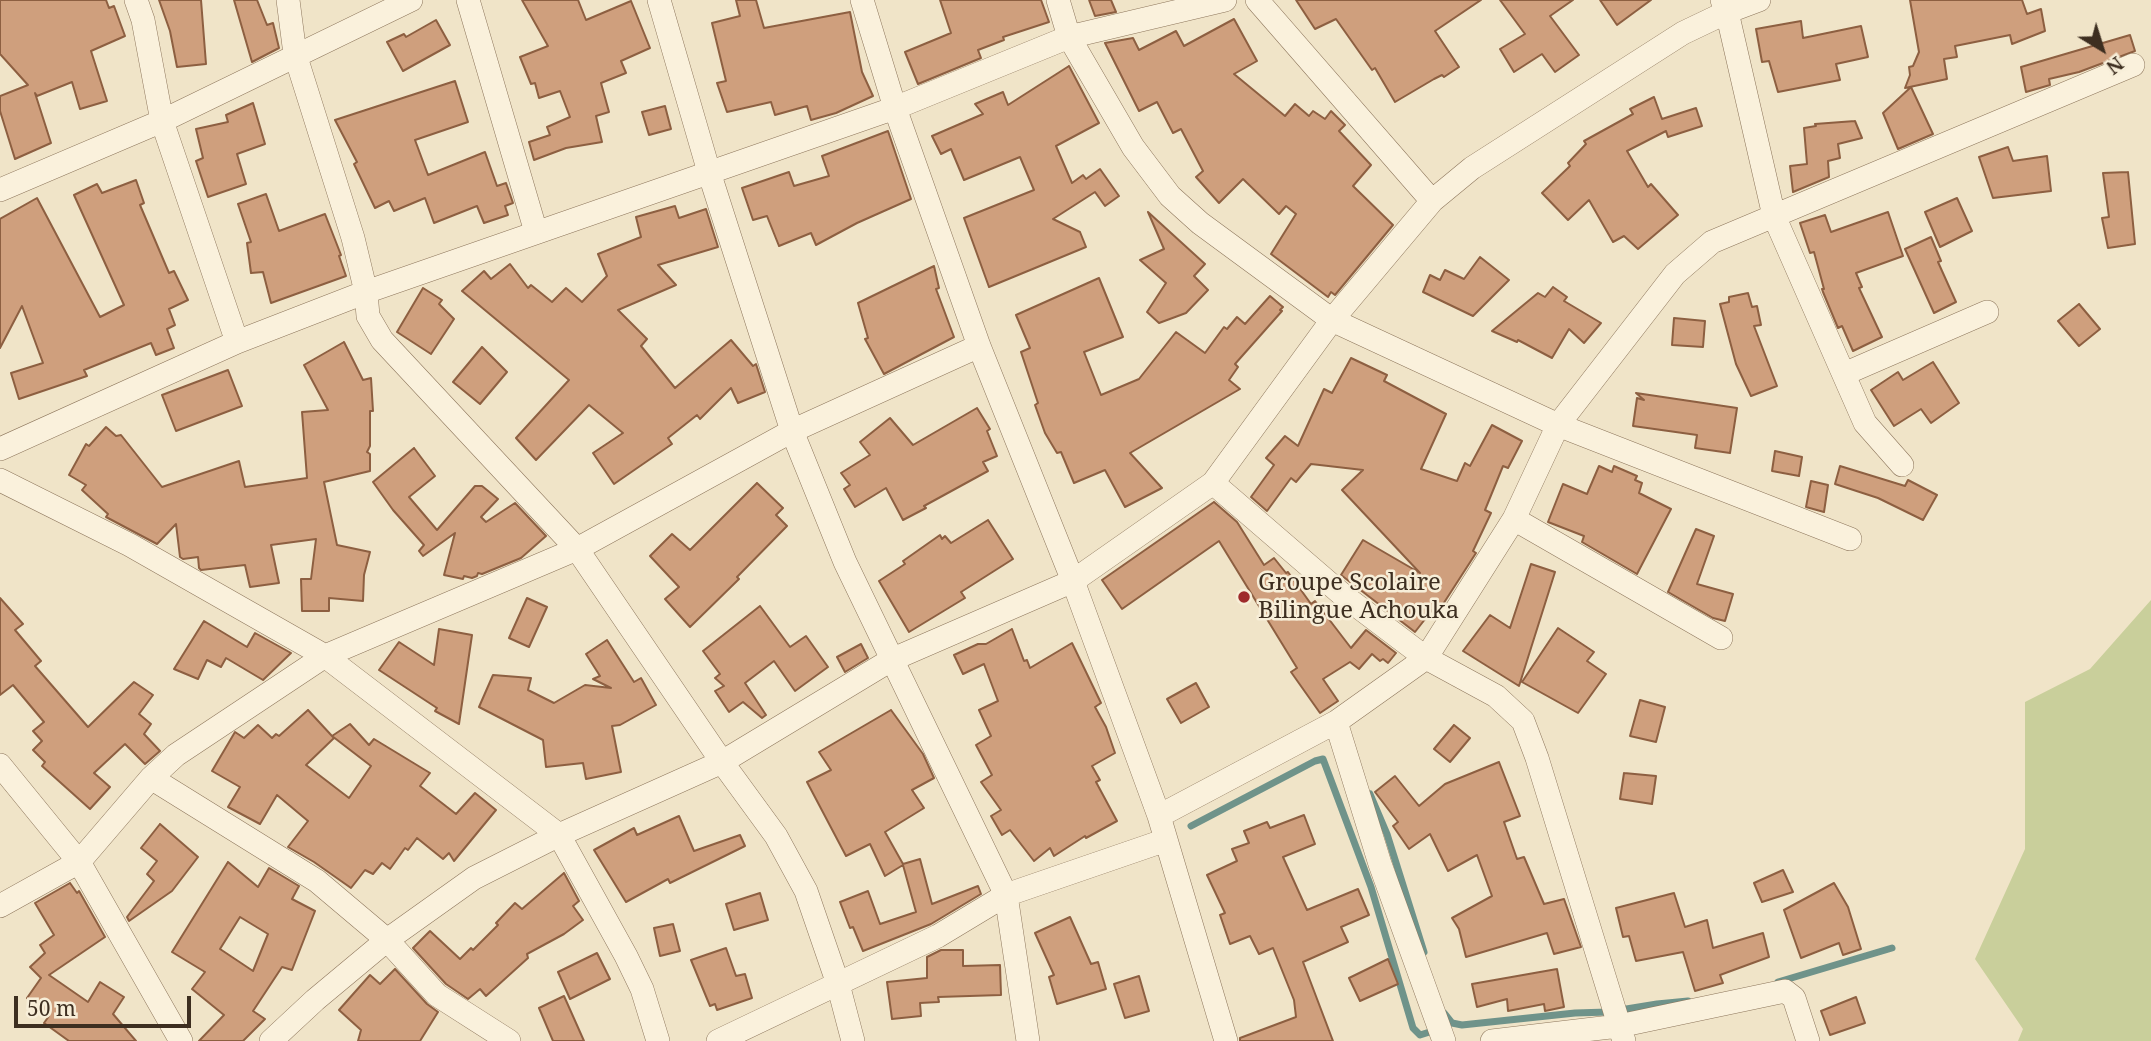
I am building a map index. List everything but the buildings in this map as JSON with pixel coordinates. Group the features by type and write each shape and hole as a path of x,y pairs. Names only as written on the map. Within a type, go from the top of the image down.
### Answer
{"street":[{"path":"136,0 143,20 162,121 237,342"},
{"path":"288,0 295,54 353,238 366,292 368,316 382,340 577,549 722,762 776,836 806,891 838,984 853,1041"},
{"path":"2,181 162,121 295,54 411,0"},
{"path":"468,0 536,232"},
{"path":"659,0 709,172 793,431 845,562 1006,895 1028,1041"},
{"path":"862,0 895,108 979,346 1073,581 1159,816 1226,1041"},
{"path":"1058,0 1069,37 1133,147 1170,196 1200,223 1332,320 1558,425 1850,539"},
{"path":"0,449 237,342 366,292 895,108 1069,37 1225,0"},
{"path":"1257,0 1432,201"},
{"path":"271,1041 387,940 474,878 559,835 722,762 891,660 1073,581 1213,483 1332,320 1432,201 1472,168 1724,6 1759,0"},
{"path":"1724,6 1774,216 1865,424 1902,465"},
{"path":"1159,816 1335,722 1426,658 1514,519 1558,425 1675,274 1712,242 2133,65"},
{"path":"1843,374 1987,312"},
{"path":"0,906 79,862 150,778 176,755 325,656 577,549 793,431 979,346"},
{"path":"0,480 130,545 325,656 559,835 632,967 642,989 658,1041"},
{"path":"1213,483 1344,596 1426,658 1496,696 1523,722 1537,758 1622,1034"},
{"path":"1514,519 1721,638"},
{"path":"1335,722 1380,864 1444,1041"},
{"path":"0,765 79,862 181,1041"},
{"path":"150,778 317,881 387,940 437,995 509,1041"},
{"path":"718,1041 938,936 1006,895 1166,840"},
{"path":"1492,1041 1622,1034 1786,991 1794,998 1808,1041"}],"green space":[{"path":"2151,600 2151,1041 2018,1041 2023,1029 1975,959 2025,849 2025,702 2090,669"}],"waterway":[{"path":"1191,826 1323,759 1371,887 1413,1028 1420,1035 1436,1030"},
{"path":"1370,794 1387,834 1424,952"},
{"path":"1778,982 1892,948"},
{"path":"1444,1013 1452,1023 1462,1025 1608,1012 1688,1001"}],"place":[{"name":"Groupe Scolaire Bilingue Achouka","path":"1244,597"}]}
